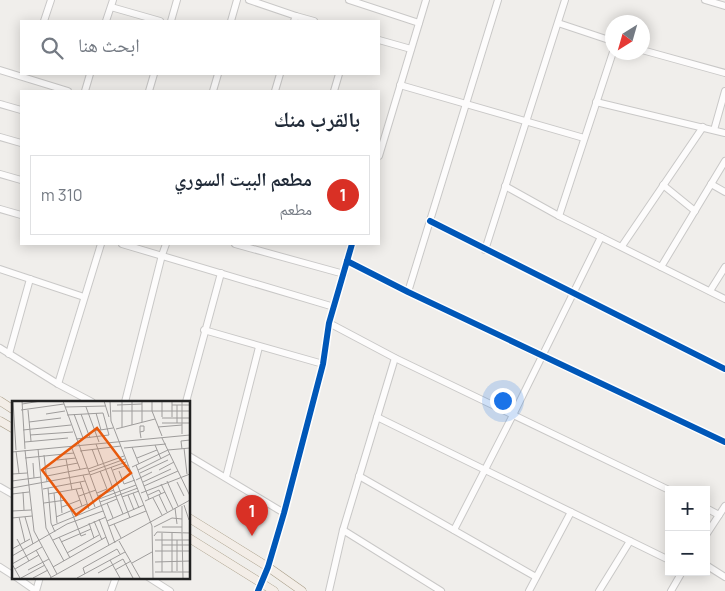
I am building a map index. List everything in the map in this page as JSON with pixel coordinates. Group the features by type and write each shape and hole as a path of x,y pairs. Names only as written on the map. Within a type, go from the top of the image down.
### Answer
{"main road":[{"path":"0,401 12,409"},
{"path":"0,421 12,428"},
{"path":"190,519 268,567 302,591"},
{"path":"190,539 274,591"}],"street":[{"path":"44,20 51,0"},
{"path":"171,20 177,0"},
{"path":"231,20 237,0"},
{"path":"249,0 295,19"},
{"path":"349,0 419,22"},
{"path":"380,153 426,0"},
{"path":"408,292 498,0"},
{"path":"485,250 565,0"},
{"path":"705,0 725,6"},
{"path":"106,20 112,3 157,20"},
{"path":"558,23 605,39"},
{"path":"380,40 411,49"},
{"path":"650,52 725,74"},
{"path":"559,216 610,60"},
{"path":"0,70 20,74"},
{"path":"85,90 90,75"},
{"path":"149,90 154,75"},
{"path":"213,90 218,75"},
{"path":"275,90 280,75"},
{"path":"334,90 339,75"},
{"path":"27,76 65,90"},
{"path":"400,85 584,138"},
{"path":"714,130 725,91"},
{"path":"596,102 725,133"},
{"path":"0,104 20,110"},
{"path":"622,246 703,127"},
{"path":"0,137 20,143"},
{"path":"661,267 725,161"},
{"path":"0,174 20,180"},
{"path":"711,184 725,192"},
{"path":"663,185 695,211"},
{"path":"505,186 559,216 725,299"},
{"path":"0,209 20,215"},
{"path":"430,221 725,369"},
{"path":"454,530 601,237"},
{"path":"58,384 101,245"},
{"path":"126,245 334,307"},
{"path":"125,401 166,245"},
{"path":"239,245 344,274"},
{"path":"258,591 268,567 284,513 323,364 329,323 352,245"},
{"path":"348,261 408,292 725,442"},
{"path":"710,291 725,267"},
{"path":"0,269 84,298"},
{"path":"186,401 221,273"},
{"path":"10,354 30,279"},
{"path":"329,323 395,358 665,488"},
{"path":"204,330 323,364"},
{"path":"226,477 260,347"},
{"path":"0,348 58,384 90,401"},
{"path":"329,591 343,530 395,358"},
{"path":"377,417 665,558"},
{"path":"190,457 284,513"},
{"path":"359,476 536,577"},
{"path":"0,486 12,494"},
{"path":"709,531 725,506"},
{"path":"710,510 720,515"},
{"path":"529,591 571,512"},
{"path":"343,530 441,591"},
{"path":"599,591 630,541"},
{"path":"0,567 12,575"},
{"path":"710,568 725,577"},
{"path":"671,591 680,576"},
{"path":"16,578 36,591 40,578"},
{"path":"111,591 116,578"},
{"path":"150,578 170,591"}],"cycle path":[{"path":"430,221 725,369"},
{"path":"258,591 268,567 284,513 323,364 329,323 352,245"},
{"path":"347,261 408,292 725,442"}],"place":[{"name":"مطعم البيت السوري","path":"252,536"}]}
